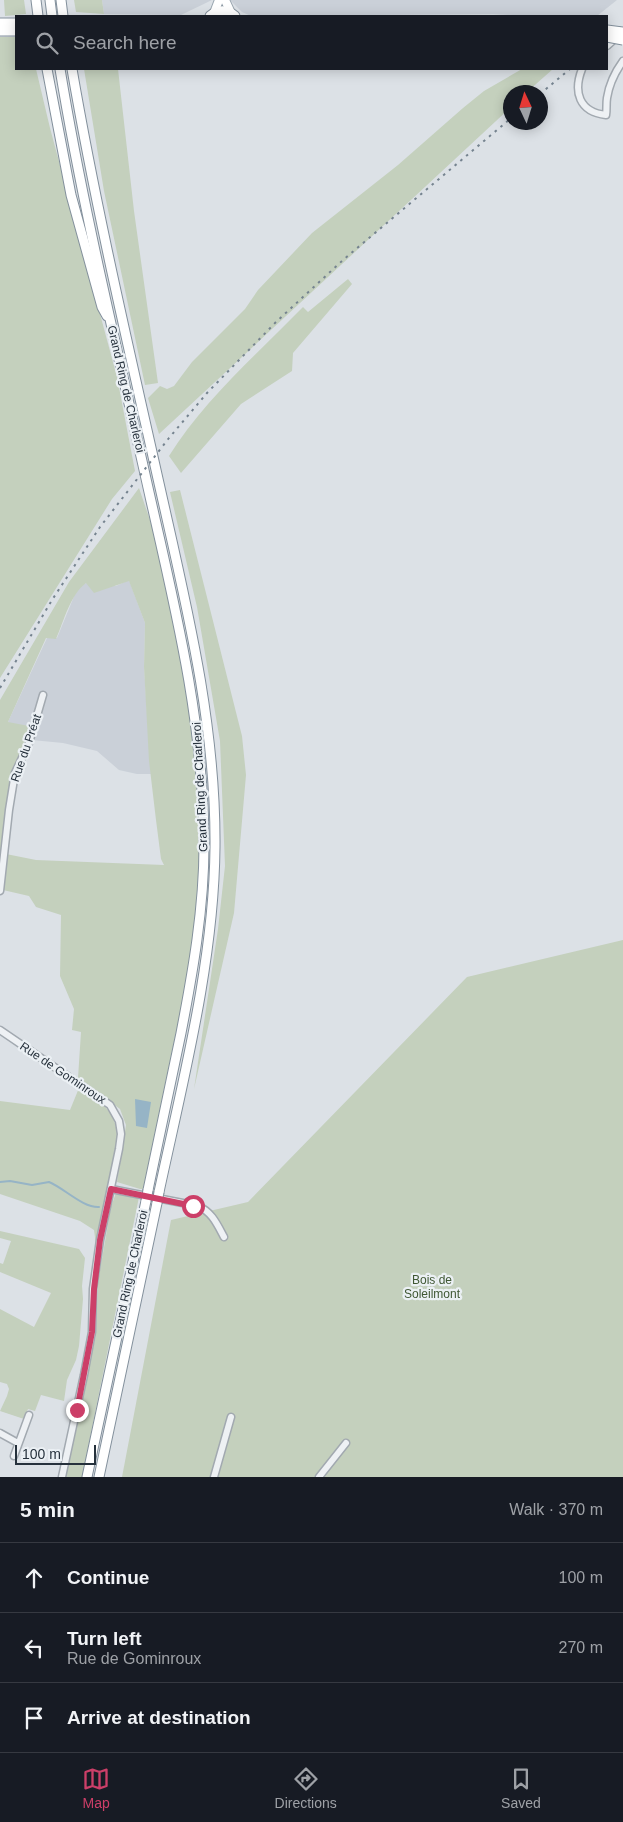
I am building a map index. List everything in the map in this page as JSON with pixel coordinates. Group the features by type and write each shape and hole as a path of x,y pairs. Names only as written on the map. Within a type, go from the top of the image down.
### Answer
{"highway":[{"path":"36,0 38,15"},
{"path":"50,0 52,15"},
{"path":"61,0 63,15"},
{"path":"211,15 222,10 234,15"},
{"path":"608,30 623,32"},
{"path":"608,37 623,40"},
{"path":"47,70 62,156 79,226 102,307 112,322"},
{"name":"Grand Ring de Charleroi","path":"60,70 76,156 185,653 197,726 204,809 204,848 198,929 185,1010 87,1477"},
{"name":"Grand Ring de Charleroi","path":"72,70 104,236 194,644 209,726 215,848 210,931 196,1013 99,1477"}],"main road":[{"path":"211,15 219,0"},
{"path":"225,0 234,15"}],"street":[{"path":"608,45 623,32"},
{"path":"582,70 578,84 582,104 590,112 606,115 606,100 609,88 613,77 623,61"},
{"name":"Rue du Préat","path":"0,891 15,774 29,743 43,695"},
{"name":"Rue de Gominroux","path":"0,1030 110,1105 120,1120 121,1134 100,1240 94,1289 92,1332 62,1477"},
{"path":"111,1189 198,1206 207,1210 224,1237"},
{"path":"14,1456 29,1415"},
{"path":"214,1477 231,1418"},
{"path":"0,1433 18,1443"},
{"path":"319,1477 346,1444"}],"shaded area":[{"path":"102,0 212,0 181,15 104,14"},
{"path":"230,0 617,0 598,15 249,15 242,12"},
{"path":"129,580 145,623 144,667 151,774 137,774 119,770 97,751 63,743 32,740 8,722 47,638 57,638 75,594 81,586 86,583 116,586"}],"green space":[{"path":"4,0 24,0 26,14 5,16"},
{"path":"74,0 102,0 104,14 76,12"},
{"path":"0,37 15,37 15,70 36,70 117,377 135,471 112,499 0,678"},
{"path":"84,70 118,70 134,211 158,383 145,385 104,191"},
{"path":"520,70 552,70 535,85 503,85 503,115 159,434 148,398 160,386 167,389 174,386 192,362 245,309 258,290 312,233 398,165 484,91"},
{"path":"348,279 352,284 293,353 292,371 241,404 181,473 169,456 214,397 303,307 308,312"},
{"path":"139,488 152,526 197,726 201,838 192,956 143,1189 117,1182 126,1125 120,1109 78,1078 81,1032 72,1030 74,1009 60,976 61,915 36,907 29,896 3,890 6,854 36,860 164,865 161,859 149,761 144,667 145,623 129,581 94,593 86,583 80,588 68,609 56,639 46,638 8,722 34,727 13,777 0,873 0,700 69,582"},
{"path":"180,490 242,736 246,775 234,913 194,1089 218,929 225,866 220,741 197,607 170,492"},
{"name":"Bois de Soleilmont","path":"623,940 623,1477 122,1477 171,1220 248,1202 467,977"},
{"path":"79,1088 107,1109 115,1122 117,1131 118,1142 96,1245 94,1230 80,1221 0,1194 0,1101 70,1110"},
{"path":"117,1190 139,1197 82,1477 64,1477 69,1447 96,1336 98,1282 111,1207"},
{"path":"0,1231 79,1249 85,1258 79,1346 76,1360 67,1380 64,1401 41,1395 35,1411 28,1409 24,1419 0,1411 9,1389 7,1384 0,1382 0,1309 34,1327 51,1293 0,1272 0,1263 3,1264 11,1241 0,1238"}],"water":[{"path":"135,1099 151,1102 147,1128 136,1126"}],"waterway":[{"path":"0,1182 10,1181 32,1185 49,1182 80,1201 99,1207"}],"railway":[{"path":"608,37 623,25"},
{"path":"548,87 569,70"},
{"path":"0,688 52,600 100,527 169,438 207,393 276,322 343,260 503,125"}],"route":[{"path":"77,1410 92,1332 94,1289 100,1240 111,1189 193,1206"}]}
